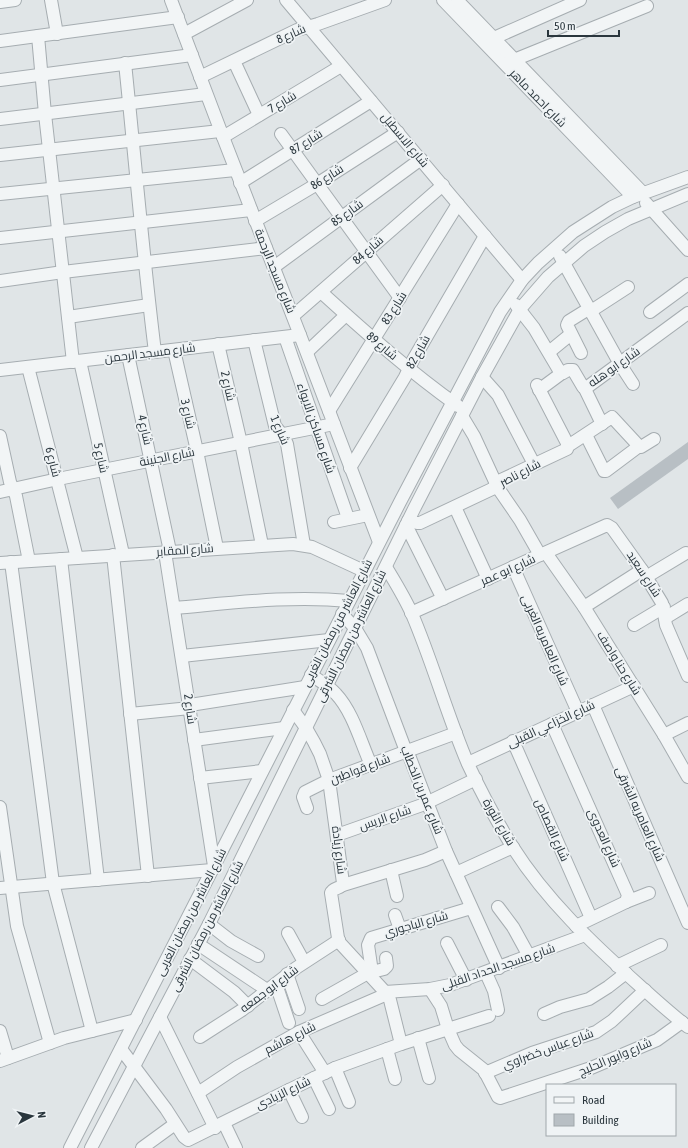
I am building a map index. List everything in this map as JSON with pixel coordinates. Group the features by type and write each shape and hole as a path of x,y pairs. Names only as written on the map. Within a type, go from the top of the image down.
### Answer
{"street":[{"path":"0,2 14,0"},
{"path":"51,0 57,34"},
{"name":"شارع مسجد الرحمة","path":"171,0 379,542"},
{"path":"184,34 247,0"},
{"name":"شارع الاسطبل","path":"286,0 522,280"},
{"name":"شارع 8","path":"200,77 297,30 385,0"},
{"name":"شارع احمد ماهر","path":"442,0 510,62 638,195 688,250"},
{"name":"شارع احمد ماهر","path":"463,2 494,38 510,62"},
{"path":"494,38 572,2"},
{"path":"510,62 647,6"},
{"path":"0,41 178,17"},
{"name":"شارع 5","path":"38,36 45,114 68,317 76,361 104,470 118,555 130,714 148,876"},
{"path":"0,80 192,54"},
{"path":"234,61 260,115"},
{"path":"125,63 155,352"},
{"name":"شارع 7","path":"222,134 260,115 341,66"},
{"path":"0,119 206,94"},
{"name":"شارع 87","path":"240,183 371,101"},
{"name":"شارع 86","path":"253,215 317,184 398,132"},
{"path":"0,155 133,140 222,134"},
{"path":"281,134 400,298"},
{"name":"شارع 85","path":"274,267 421,159"},
{"path":"0,194 235,170"},
{"name":"شارع العاشر من رمضان الغربى","path":"70,1148 138,1017 362,574 500,312 522,280 555,246 592,219 638,195 688,177"},
{"name":"شارع 84","path":"293,316 443,185"},
{"name":"شارع العاشر من رمضان الشرقى","path":"91,1148 203,934 414,509 482,377 520,309 548,277 584,246 605,232 650,208 688,194"},
{"name":"شارع 83","path":"329,411 458,204"},
{"path":"0,238 142,222 253,215"},
{"name":"شارع 82","path":"350,468 485,236"},
{"path":"555,246 632,384"},
{"path":"0,281 266,248"},
{"path":"650,312 688,284"},
{"path":"581,353 567,327 568,323 628,287"},
{"name":"شارع 89","path":"321,292 408,369 452,402 464,413"},
{"path":"509,298 520,309 534,328 562,373 538,387 568,446"},
{"path":"68,317 149,305"},
{"name":"شارع ابو هله","path":"562,373 568,370 573,370 584,388 587,387 688,313"},
{"path":"307,352 346,315"},
{"path":"549,352 571,334"},
{"name":"شارع مسجد الرحمن","path":"0,370 300,335"},
{"name":"شارع مساكن الايواء","path":"285,336 348,518"},
{"name":"شارع 1","path":"254,340 275,426 287,444 304,545"},
{"name":"شارع 2","path":"218,344 241,443 262,545"},
{"name":"شارع 3","path":"174,350 217,548"},
{"name":"شارع 4","path":"128,355 152,461 168,551"},
{"name":"شارع 6","path":"28,367 58,478 77,558"},
{"path":"482,377 498,395 534,464"},
{"path":"584,388 602,424 609,418 613,418 637,444 638,447"},
{"name":"شارع حنا واصف","path":"464,413 496,485 543,554 584,607 664,735 688,777"},
{"name":"شارع الجنينة","path":"0,492 58,478 152,461 334,424"},
{"name":"شارع ناصر","path":"407,523 420,523 492,489 500,480 565,450 568,446 602,424"},
{"path":"586,435 604,471 638,447 654,439"},
{"path":"0,436 30,561"},
{"path":"400,502 414,509"},
{"path":"455,507 488,579"},
{"path":"334,522 368,515"},
{"path":"407,523 443,599"},
{"name":"شارع ابو عمر","path":"412,613 604,526"},
{"name":"شارع سعيد","path":"604,526 610,526 612,528 644,574 664,612 666,625 685,663 688,676"},
{"name":"شارع المقابر","path":"5,562 293,544 304,545 321,551 362,574 376,587"},
{"name":"شارع 2","path":"168,551 174,608 190,706 213,868"},
{"path":"584,607 686,553"},
{"path":"61,558 98,880"},
{"path":"5,562 53,884 92,1030"},
{"name":"شارع الثورة","path":"386,567 412,613 468,763 512,847 543,888 576,926 621,969 685,1023"},
{"name":"شارع العامريه الغربى","path":"513,567 578,712"},
{"path":"174,608 293,598 349,601"},
{"path":"634,625 664,612 688,604"},
{"name":"شارع عمر بن الخطاب","path":"342,614 355,628 372,657 404,746 428,802 446,851 499,968"},
{"path":"182,656 329,640"},
{"path":"311,675 327,686 341,700 348,711 371,765"},
{"name":"شارع الخزاعي القبلى","path":"468,763 634,686"},
{"path":"130,714 190,706 305,687"},
{"name":"شارع العامريه الشرقى","path":"593,705 688,923"},
{"name":"شارع زيادة","path":"293,710 306,728 320,754 329,780 343,885 332,890 331,893 337,934 339,940 370,972 386,993 390,1000 401,1044"},
{"path":"664,735 688,723"},
{"name":"شارع العدوى","path":"552,724 628,892 626,902"},
{"path":"194,740 284,728"},
{"name":"شارع قواطين","path":"307,808 303,794 329,780 456,733"},
{"name":"شارع القصاص","path":"513,741 591,918"},
{"path":"200,778 262,770"},
{"name":"شارع الريس","path":"337,835 428,802 476,780"},
{"path":"0,807 5,888 50,1043"},
{"path":"456,873 512,847"},
{"path":"343,885 425,860 446,851"},
{"path":"5,888 148,876 213,868"},
{"path":"392,870 397,896"},
{"path":"576,926 626,902 649,893"},
{"path":"498,907 513,927 529,956"},
{"name":"شارع الباجوري","path":"370,972 368,945 369,940 373,937 471,908"},
{"path":"396,915 400,929"},
{"path":"186,922 272,987 289,1023"},
{"path":"288,933 304,962"},
{"path":"203,934 231,941 258,956"},
{"name":"شارع مسجد الحداد القبلى","path":"386,993 444,987 486,973 585,935"},
{"name":"شارع ابو جمعه","path":"200,1037 248,1006 287,974 339,940"},
{"path":"447,943 466,980"},
{"path":"544,1014 560,1006 589,999 599,994 621,969 661,945"},
{"path":"322,999 370,972 386,968 386,958"},
{"path":"190,959 234,992 248,1006"},
{"name":"شارع الزيادى","path":"121,1049 185,1139 188,1140 324,1073 418,1038 494,1013 494,991 486,973"},
{"path":"287,974 300,1009"},
{"path":"430,989 441,1006 448,1028 457,1047 482,1068 485,1073"},
{"name":"شارع عباس خضراوي","path":"485,1073 532,1053 596,1032 612,1021 645,990"},
{"name":"شارع هاشم","path":"198,1093 237,1067 299,1032 386,993"},
{"path":"0,1031 4,1060 50,1043 138,1017 158,1021 198,1093 236,1148"},
{"name":"شارع وابور الحليج","path":"485,1073 498,1097 502,1098 591,1068 657,1040 685,1023"},
{"path":"299,1032 324,1073 349,1102"},
{"path":"418,1038 429,1078"},
{"path":"387,1049 395,1079"},
{"path":"324,1073 329,1109"},
{"path":"289,1090 302,1117"},
{"path":"142,1148 175,1124"}],"building":[{"path":"688,442 688,459 618,509 610,498"}]}
